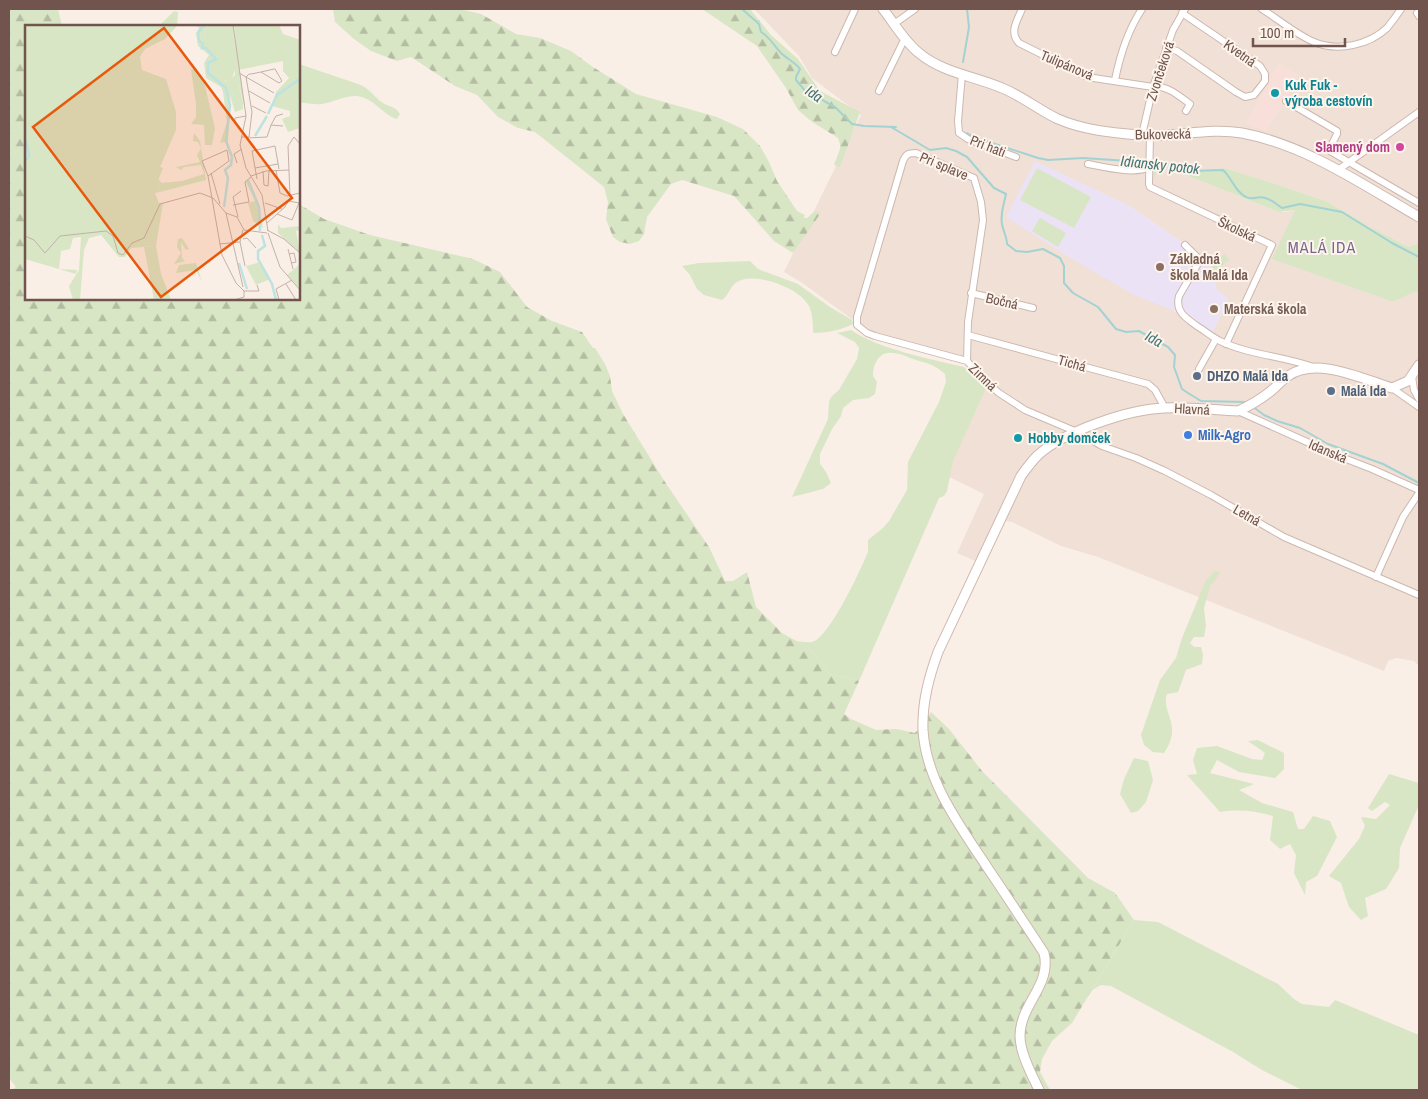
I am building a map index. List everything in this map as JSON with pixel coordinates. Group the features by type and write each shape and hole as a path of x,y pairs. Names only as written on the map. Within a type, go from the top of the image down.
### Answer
{"main road":[{"name":"Bukovecká","path":"883,9 907,41 919,53 936,64 1001,87 1065,122 1090,128 1146,135 1217,132 1242,133 1286,146 1316,159 1419,217"},
{"path":"1392,388 1408,381 1419,365"},
{"name":"Hlavná","path":"1039,1090 1023,1052 1020,1036 1024,1015 1043,979 1046,964 1044,953 950,810 930,768 923,730 926,689 938,652 1021,476 1029,465 1043,452 1077,432 1124,415 1164,408 1238,411 1272,391 1284,379 1297,371 1313,367 1337,370 1392,388"}],"street":[{"path":"835,52 855,9"},
{"path":"894,24 914,9"},
{"name":"Tulipánová","path":"1022,9 1014,31 1019,43 1083,75 1095,79 1115,80 1153,87"},
{"path":"1115,80 1118,63 1129,31 1142,9"},
{"path":"1262,9 1308,39 1321,45 1335,46 1352,45 1373,37 1386,29 1401,9"},
{"name":"Zvončeková","path":"1146,135 1153,87 1173,30 1183,11"},
{"name":"Kvetná","path":"1166,48 1177,51 1245,97 1254,95 1264,81 1265,74 1260,66 1183,11"},
{"path":"879,91 907,41"},
{"name":"Pri hati","path":"962,74 958,121 959,133 968,139 1016,157"},
{"path":"1153,87 1165,87 1190,104 1186,111"},
{"path":"1286,101 1336,130 1337,134 1330,150 1419,204"},
{"path":"1338,170 1419,112"},
{"name":"Školská","path":"1146,135 1150,159 1148,184 1151,188 1272,245 1226,344"},
{"name":"Pri splave","path":"858,325 857,317 903,161 909,153 916,153 974,178 981,202 983,220 971,293 967,361"},
{"path":"1088,164 1138,170 1150,167"},
{"path":"1185,245 1200,260 1179,296 1177,302 1180,313 1226,344 1313,367"},
{"name":"Bočná","path":"971,293 1033,308"},
{"name":"Zimná","path":"858,325 874,336 967,361 985,381 1016,404 1077,432"},
{"name":"Tichá","path":"968,335 1148,384 1155,390 1164,408"},
{"path":"1199,369 1216,339"},
{"path":"1292,361 1297,371"},
{"path":"1412,376 1414,390 1418,396"},
{"path":"1392,388 1419,407"},
{"name":"Idanská","path":"1238,411 1372,469 1419,492"},
{"name":"Letná","path":"1077,432 1102,446 1136,458 1211,494 1284,537 1419,595"},
{"path":"1376,577 1403,516 1419,492"}],"shaded area":[{"path":"754,9 1419,9 1419,243 1409,247 1368,226 1328,202 1224,168 1201,170 1185,167 1174,162 1155,161 1153,179 1160,165 1279,212 1295,210 1273,259 1393,302 1415,292 1419,293 1419,666 1414,661 1396,658 1388,661 1384,671 1098,557 1061,546 1012,522 1000,520 980,563 957,553 984,494 941,473 985,381 967,361 875,336 801,282 784,272 861,115 812,78 799,56","holes":["1095,190 1137,211 1206,259 1213,271 1216,288 1180,313 1174,311"]},
{"path":"1279,63 1299,75 1266,132 1246,123"},
{"path":"1035,161 1130,206 1206,259 1213,271 1216,288 1229,299 1211,335 1180,313 1134,295 1006,217"}],"green space":[{"path":"9,9 58,9 62,25 25,25 25,300 300,300 300,205 324,219 370,235 473,259 500,272 527,307 552,321 582,332 593,348 595,348 605,364 610,376 612,391 623,414 665,482 709,547 725,581 733,581 747,572 756,607 782,633 809,648 830,674 859,681 844,714 876,730 896,729 915,733 931,712 949,729 982,771 1088,878 1115,893 1134,920 1072,1023 1052,1041 1042,1059 1040,1072 1050,1090 11,1090 16,1087 9,1078"},
{"path":"333,9 460,9 481,14 516,34 540,38 571,51 636,94 717,117 743,129 760,146 777,181 797,211 805,215 804,218 807,218 814,212 819,212 820,214 793,253 774,241 734,196 682,180 671,184 647,217 644,234 639,241 630,244 620,242 613,237 606,219 608,202 604,187 535,132 518,128 498,117 477,95 455,86 411,57 397,61 371,51 335,22"},
{"path":"702,9 750,9 771,35 798,59 820,91 860,112 840,167 834,165 840,149 838,138 811,121 798,110 786,88 757,46"},
{"path":"174,11 178,12 177,25 160,25"},
{"path":"300,64 361,85 383,103 396,109 400,114 397,119 391,117 363,97 356,96 322,104 300,102"},
{"path":"1155,161 1175,162 1185,167 1201,170 1224,168 1263,180 1328,202 1368,226 1409,247 1419,243 1419,293 1415,292 1393,302 1272,259 1295,210 1279,212 1160,165 1153,180"},
{"path":"1037,168 1091,197 1074,228 1020,200"},
{"path":"1040,218 1066,233 1058,247 1032,231"},
{"path":"1225,254 1229,260 1215,270 1210,264"},
{"path":"750,261 758,269 798,284 852,320 853,324 834,331 813,333 812,316 809,306 804,299 787,288 765,280 745,279 737,282 722,300 704,295 697,289 690,275 682,266 699,263"},
{"path":"851,330 862,337 890,348 964,367 986,388 953,461 947,491 944,496 939,498 859,681 830,674 809,648 796,641 812,642 819,638 834,619 868,552 868,540 889,521 907,490 908,462 939,402 946,382 945,374 930,364 896,353 888,353 881,356 873,371 873,376 877,382 875,394 869,398 853,400 843,408 841,416 832,429 820,454 820,464 831,483 823,489 792,497 828,419 831,397 839,390 857,359 859,348 855,342 837,333"},
{"path":"1215,571 1220,572 1210,586 1204,608 1206,626 1204,637 1194,637 1190,643 1194,647 1201,647 1203,655 1202,664 1186,670 1178,692 1167,694 1166,703 1172,737 1164,753 1153,752 1144,745 1141,735 1160,680 1176,658 1182,638 1206,580"},
{"path":"1258,740 1284,753 1284,769 1275,778 1239,772 1217,760 1210,773 1254,784 1239,790 1262,803 1293,812 1298,829 1304,829 1313,816 1330,821 1337,837 1317,876 1306,882 1305,895 1294,873 1296,855 1290,844 1280,849 1270,840 1273,816 1247,811 1220,812 1187,775 1197,774 1193,760 1197,748 1217,746 1252,759 1262,760 1265,753 1248,741"},
{"path":"1134,758 1148,761 1153,780 1146,802 1138,811 1131,813 1120,794 1124,779"},
{"path":"1389,774 1419,783 1419,805 1400,848 1399,868 1386,889 1365,898 1368,916 1361,920 1349,907 1341,883 1329,876 1359,839 1365,826 1361,817 1376,819 1390,805 1385,802 1372,811 1368,808"},
{"path":"1134,920 1158,922 1278,984 1302,1004 1329,1007 1335,1000 1419,1035 1419,1090 1302,1090 1262,1070 1233,1052 1111,986 1101,985 1092,990"}],"waterway":[{"name":"Ida","path":"742,9 759,24 761,32 781,53 800,69 796,80 806,92 815,94 835,107 852,124 896,127"},
{"name":"Idiansky potok","path":"963,62 969,27 967,9"},
{"name":"Ida","path":"891,127 930,150 946,148 967,157 994,188 1006,194 1002,220 1007,244 1016,251 1027,252 1043,249 1060,258 1064,266 1064,283 1073,293 1098,307 1116,329 1126,332 1139,331 1168,347 1175,355 1174,367 1182,389 1201,401 1246,402"},
{"name":"Idiansky potok","path":"967,133 974,137 1048,160 1083,158 1174,164 1191,171 1223,170 1239,192 1246,197 1267,199 1282,208 1300,204 1342,212 1392,243 1419,257"},
{"name":"Ida","path":"1252,406 1264,415 1277,421 1300,428 1328,444 1383,464 1419,483"}],"place":[{"name":"Kuk Fuk - výroba cestovín","path":"1275,93"},
{"name":"Slamený dom","path":"1400,147"},
{"name":"Základná škola Malá Ida","path":"1160,267"},
{"name":"Materská škola","path":"1214,309"},
{"name":"DHZO Malá Ida","path":"1197,376"},
{"name":"Malá Ida","path":"1331,391"},
{"name":"Milk-Agro","path":"1188,435"},
{"name":"Hobby domček","path":"1018,438"}],"district":[{"name":"MALÁ IDA","path":"1322,247"}]}
